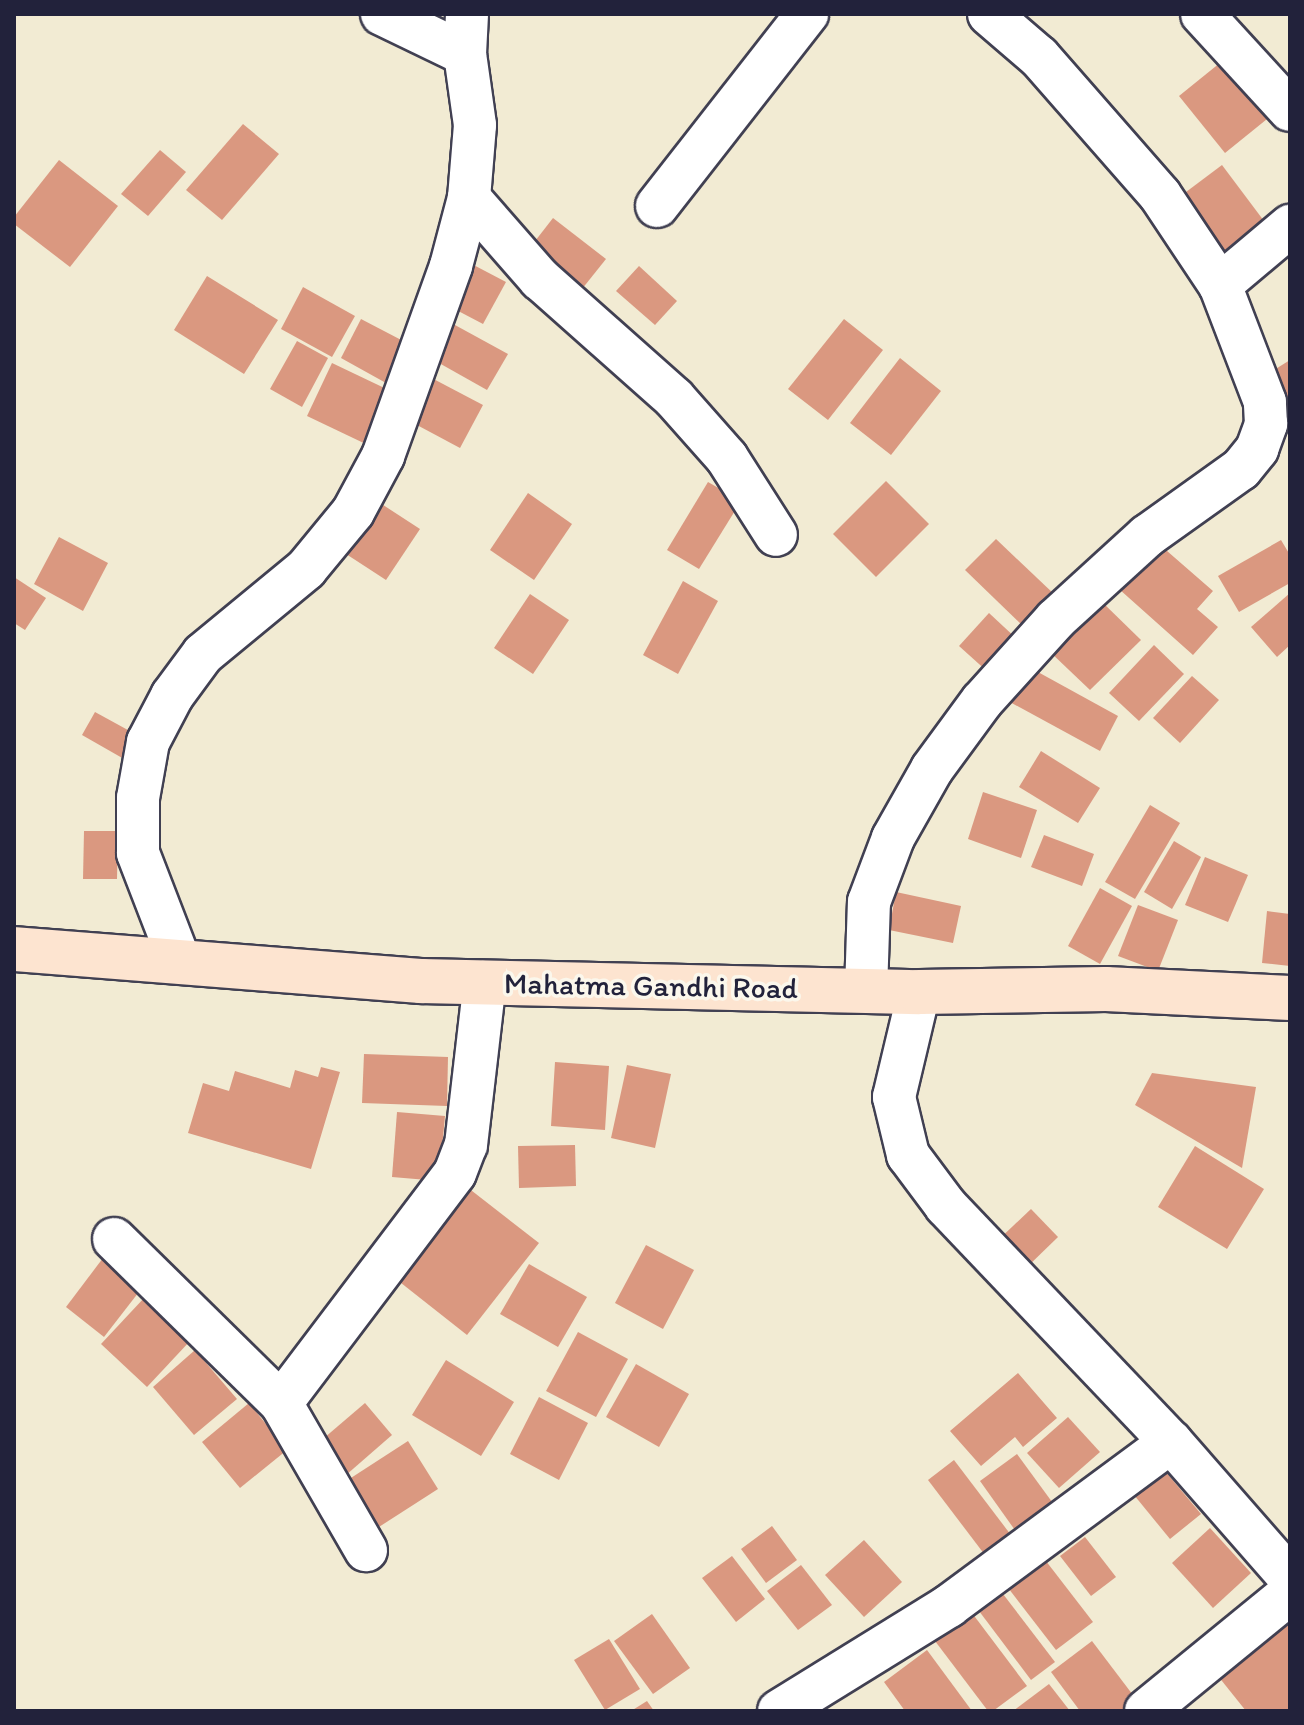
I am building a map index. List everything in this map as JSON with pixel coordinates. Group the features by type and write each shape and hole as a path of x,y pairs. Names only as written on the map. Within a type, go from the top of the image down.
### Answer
{"main road":[{"name":"Mahatma Gandhi Road","path":"14,949 485,982 919,992 1106,989 1290,998"}],"street":[{"path":"180,962 138,853 138,798 148,742 172,696 203,654 306,569 353,512 383,456 451,266 469,198 475,125 466,34 382,14"},
{"path":"657,206 807,14"},
{"path":"866,991 869,902 893,838 932,769 982,701 1056,619 1147,536 1241,469 1257,449 1266,424 1265,402 1220,285 1160,195 1039,57 989,14"},
{"path":"1207,15 1290,110"},
{"path":"469,198 540,279 674,398 727,458 776,535"},
{"path":"1220,285 1290,226"},
{"path":"281,1403 455,1173 466,1145 485,982"},
{"path":"919,992 894,1097 908,1155 946,1206 1171,1442 1290,1578"},
{"path":"114,1239 281,1403 366,1550"},
{"path":"779,1711 949,1606 1171,1442"},
{"path":"1146,1711 1290,1593"}],"building":[{"path":"1226,58 1272,115 1225,153 1179,96"},
{"path":"243,124 279,154 222,220 186,190"},
{"path":"160,150 186,172 148,216 121,194"},
{"path":"59,160 118,206 70,267 14,224 14,217"},
{"path":"1222,165 1270,229 1223,265 1174,201"},
{"path":"553,218 606,259 578,294 525,254"},
{"path":"466,261 506,282 483,324 443,303"},
{"path":"639,266 677,301 655,325 616,291"},
{"path":"207,276 278,320 244,374 174,330"},
{"path":"303,287 355,316 332,357 281,329"},
{"path":"361,319 407,343 386,383 341,358"},
{"path":"444,319 508,354 487,390 423,354"},
{"path":"844,319 883,350 828,420 788,389"},
{"path":"297,341 328,358 302,407 270,389"},
{"path":"900,358 941,391 891,455 850,423"},
{"path":"1290,360 1290,417 1263,377"},
{"path":"332,363 397,394 372,447 307,416"},
{"path":"424,374 483,405 460,448 402,417"},
{"path":"886,481 929,524 876,577 833,534"},
{"path":"708,482 741,501 699,569 667,550"},
{"path":"528,493 572,524 534,580 490,550"},
{"path":"377,501 420,529 386,580 343,552"},
{"path":"59,537 108,563 83,611 34,584"},
{"path":"996,539 1055,595 1024,627 965,570"},
{"path":"1281,540 1290,555 1290,583 1239,612 1218,576"},
{"path":"1159,544 1213,591 1197,609 1218,627 1193,655 1119,589"},
{"path":"14,577 46,598 25,630 14,623"},
{"path":"683,581 718,601 678,674 643,655"},
{"path":"1290,593 1290,645 1277,657 1251,627"},
{"path":"530,594 569,620 533,674 494,648"},
{"path":"1099,599 1141,640 1090,690 1048,650"},
{"path":"989,613 1019,641 989,673 959,646"},
{"path":"1154,645 1184,674 1139,721 1109,693"},
{"path":"1027,666 1118,716 1100,751 1008,701"},
{"path":"1192,676 1219,700 1180,743 1153,718"},
{"path":"95,712 137,735 124,759 82,735"},
{"path":"1041,751 1100,788 1078,823 1019,787"},
{"path":"983,792 1037,810 1021,858 968,839"},
{"path":"1150,805 1180,823 1135,899 1105,882"},
{"path":"84,831 118,831 117,879 83,879"},
{"path":"1044,835 1094,854 1082,886 1031,867"},
{"path":"1174,841 1201,857 1172,909 1144,892"},
{"path":"1205,857 1248,875 1228,922 1185,905"},
{"path":"1100,888 1132,906 1100,964 1068,946"},
{"path":"896,892 961,906 953,943 889,930"},
{"path":"1138,905 1178,920 1158,971 1118,956"},
{"path":"1267,911 1290,914 1290,966 1262,963"},
{"path":"364,1054 448,1057 447,1106 362,1103"},
{"path":"555,1062 609,1066 605,1130 551,1126"},
{"path":"627,1065 671,1074 655,1148 611,1138"},
{"path":"321,1067 340,1072 311,1169 188,1133 203,1083 229,1091 235,1071 290,1088 295,1070 318,1077"},
{"path":"1152,1073 1256,1087 1242,1168 1135,1105"},
{"path":"397,1112 445,1116 439,1181 392,1177"},
{"path":"575,1145 576,1186 519,1188 518,1146"},
{"path":"1195,1146 1264,1189 1227,1249 1158,1207"},
{"path":"467,1187 539,1243 467,1335 396,1279"},
{"path":"1031,1209 1058,1237 1023,1271 995,1243"},
{"path":"646,1245 694,1270 663,1329 615,1303"},
{"path":"103,1258 142,1288 104,1337 66,1307"},
{"path":"529,1264 587,1297 558,1347 500,1314"},
{"path":"145,1297 191,1340 147,1387 101,1344"},
{"path":"578,1332 628,1359 596,1417 546,1391"},
{"path":"195,1350 237,1399 194,1435 153,1387"},
{"path":"446,1360 514,1402 481,1456 412,1415"},
{"path":"636,1364 689,1394 659,1447 606,1417"},
{"path":"1018,1373 1057,1418 1023,1447 1015,1437 981,1466 950,1431"},
{"path":"539,1397 588,1423 559,1480 510,1454"},
{"path":"249,1403 287,1450 240,1488 202,1442"},
{"path":"365,1403 392,1435 338,1482 310,1450"},
{"path":"1068,1417 1100,1452 1059,1488 1027,1453"},
{"path":"408,1441 438,1489 368,1534 337,1487"},
{"path":"1017,1454 1055,1506 1017,1533 980,1481"},
{"path":"954,1460 1014,1539 988,1559 928,1480"},
{"path":"1165,1471 1201,1514 1170,1539 1134,1495"},
{"path":"772,1526 797,1560 766,1583 741,1549"},
{"path":"1210,1528 1251,1573 1213,1608 1172,1563"},
{"path":"1085,1537 1116,1577 1091,1596 1060,1556"},
{"path":"864,1540 902,1582 864,1617 825,1575"},
{"path":"1039,1552 1093,1622 1056,1650 1002,1580"},
{"path":"732,1556 765,1599 736,1622 702,1578"},
{"path":"801,1565 832,1605 798,1630 767,1591"},
{"path":"1003,1594 1055,1662 1031,1680 979,1611"},
{"path":"972,1613 1027,1686 993,1711 988,1711 935,1641"},
{"path":"1290,1613 1290,1711 1246,1711 1214,1671"},
{"path":"652,1614 690,1668 653,1694 614,1641"},
{"path":"609,1639 640,1689 605,1710 574,1660"},
{"path":"1092,1641 1139,1703 1128,1711 1080,1711 1051,1672"},
{"path":"927,1650 972,1711 905,1711 884,1682"},
{"path":"1049,1684 1070,1711 1013,1711"},
{"path":"647,1701 654,1711 631,1711"}]}
